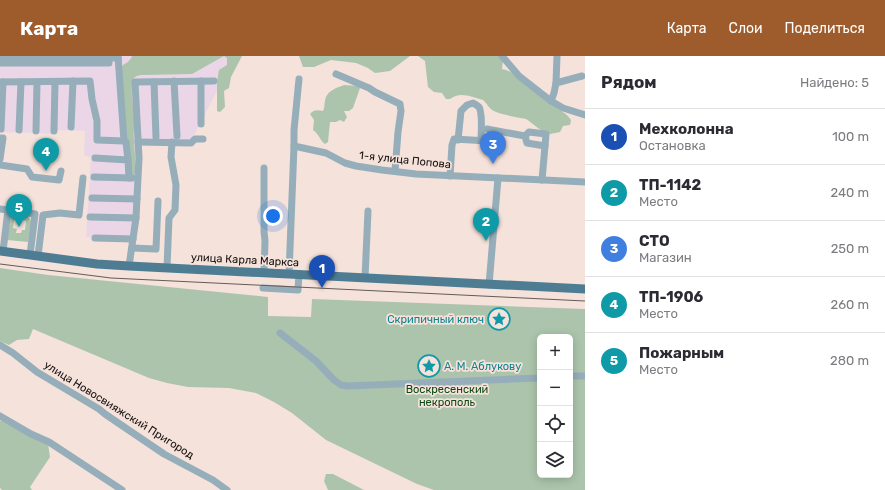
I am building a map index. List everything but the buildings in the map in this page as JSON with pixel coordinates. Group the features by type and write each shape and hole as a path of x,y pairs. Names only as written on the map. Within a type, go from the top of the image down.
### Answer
{"main road":[{"name":"улица Карла Маркса","path":"2,251 97,264 585,290"}],"street":[{"path":"502,56 519,76 551,101 563,108 585,115"},
{"path":"551,101 556,83 556,56"},
{"path":"0,58 118,57 124,141 126,142 129,178"},
{"path":"0,63 109,63"},
{"path":"570,73 584,76"},
{"path":"336,74 369,88 400,104 401,111 395,172"},
{"path":"556,83 584,76"},
{"path":"263,288 298,290 294,274 294,130 299,79"},
{"path":"0,129 1,82 90,81 97,121 97,140 124,141"},
{"path":"201,81 201,124"},
{"path":"129,266 136,218 139,158 136,82 214,81"},
{"path":"19,130 20,82"},
{"path":"36,131 38,82"},
{"path":"54,131 55,82"},
{"path":"71,127 73,82"},
{"path":"154,82 156,137"},
{"path":"174,82 177,136"},
{"path":"450,176 452,145 454,139 458,140 485,141 480,110 478,106 473,103 467,105 460,111 458,140"},
{"path":"487,129 524,136 529,132 546,134 542,180"},
{"path":"524,136 527,143 545,146"},
{"path":"0,138 3,138 0,159"},
{"path":"138,142 191,143 195,139 203,139"},
{"path":"167,268 169,218 175,210 176,185 171,157 172,142"},
{"name":"1-я улица Попова","path":"294,146 326,154 345,163 356,166 395,172 585,182"},
{"path":"95,158 128,160"},
{"path":"0,165 27,168 32,177 59,180 60,171"},
{"path":"264,168 264,231 266,241 264,273"},
{"path":"94,177 138,179"},
{"path":"0,209 43,215 60,213 79,216 84,178"},
{"path":"488,285 498,178"},
{"path":"92,198 137,199"},
{"path":"132,248 156,249 158,201"},
{"path":"2,251 8,210"},
{"path":"365,278 368,211"},
{"path":"34,256 35,214"},
{"path":"34,256 43,215"},
{"path":"90,217 136,218"},
{"path":"95,238 133,239"},
{"path":"280,333 316,361 334,380 341,385 348,386 537,378"},
{"name":"улица Новосвияжский Пригород","path":"0,345 13,353 37,372 99,408 105,414 164,454 213,480 226,490"},
{"path":"573,376 585,376"},
{"path":"0,416 31,434 49,442 122,490"}],"shaded area":[{"path":"0,56 235,56 191,141 139,143 133,238 86,237 91,157 84,155 85,131 57,130 57,134 0,132"}],"green space":[{"path":"131,56 224,56 192,74 141,75 134,78 132,83 132,92 136,166 133,180 130,177 120,70 132,57"},
{"path":"224,56 242,56 231,77 229,88 224,91 225,107 220,112 217,111 217,82 219,70 227,65 227,58"},
{"path":"299,56 410,56 390,71 375,73 356,63 331,60 314,67 303,67"},
{"path":"418,56 502,56 502,69 515,74 543,99 567,115 571,120 570,125 563,126 560,132 550,134 541,130 526,119 505,115 494,111 483,100 462,95 446,99 442,93 434,92 428,87 425,61"},
{"path":"344,85 358,86 360,88 353,108 349,111 344,111 347,117 344,122 340,120 330,122 328,142 325,144 313,130 314,120 310,114 318,110 323,111 329,92"},
{"path":"12,214 18,214 17,220 14,220 13,228 17,229 16,233 21,233 22,230 25,230 26,221 23,220 23,215 30,219 31,222 28,242 7,240"},
{"name":"Воскресенский некрополь","path":"0,268 48,275 268,297 268,316 311,317 312,299 585,309 585,490 434,490 417,484 326,440 292,413 256,393 229,388 188,387 149,378 33,329 29,339 17,340 9,345 0,341"},
{"path":"0,421 48,444 50,457 30,487 32,490 2,490 0,488"},
{"path":"326,474 333,474 364,490 328,490 324,481"}],"tram line":[{"path":"0,264 111,278 585,301"}],"place":[{"name":"СТО","path":"493,164"},
{"name":"ТП-1906","path":"46,171"},
{"name":"Пожарным","path":"19,227"},
{"name":"ТП-1142","path":"486,241"},
{"name":"Мехколонна","path":"322,288"},
{"name":"Скрипичный ключ","path":"499,319"},
{"name":"А. М. Аблукову","path":"429,366"}]}
